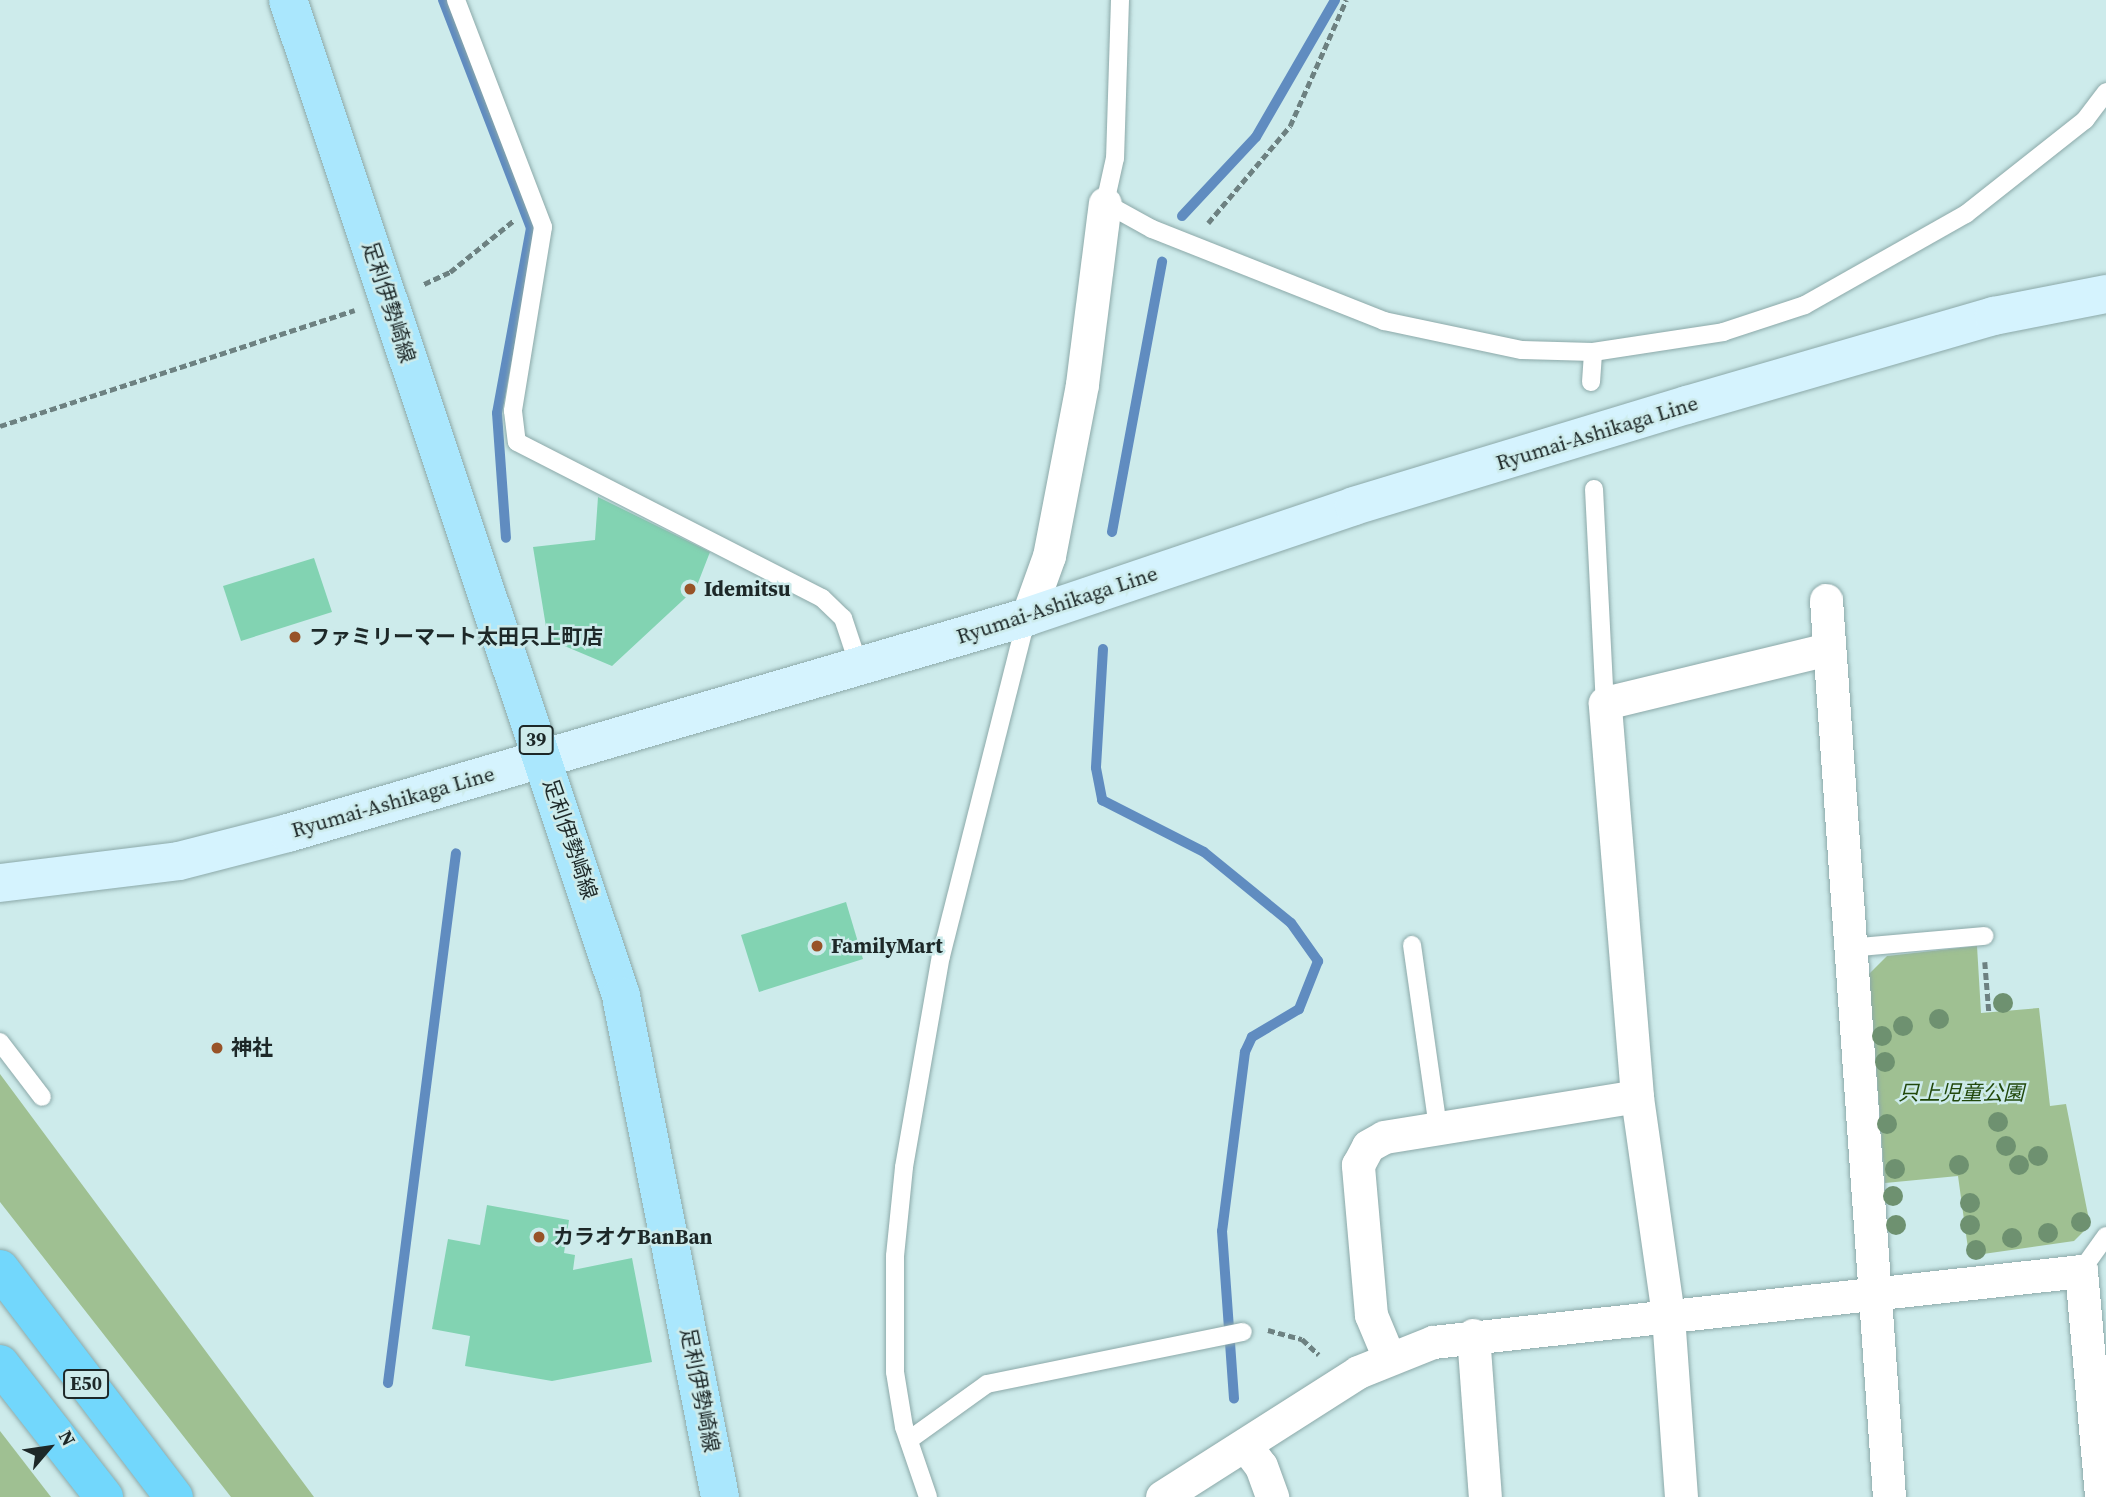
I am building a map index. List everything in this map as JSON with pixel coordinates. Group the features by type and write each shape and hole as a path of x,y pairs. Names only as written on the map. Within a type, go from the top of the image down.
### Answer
{"highway":[{"name":"E50","path":"0,1269 174,1497"},
{"name":"E50","path":"0,1364 104,1497"}],"main road":[{"name":"足利伊勢崎線","path":"288,0 403,294 542,759 638,1062 720,1497"},
{"name":"Ryumai-Ashikaga Line","path":"0,883 178,861 542,759 1027,617 1354,506 1674,409 1983,319 2106,294"}],"street":[{"path":"1027,617 1049,556 1082,384 1105,204"},
{"path":"1826,600 1889,1497"},
{"path":"1681,1497 1668,1315 1637,1096 1605,703 1829,649"},
{"path":"1389,1358 1371,1314 1358,1165 1368,1146 1384,1137 1637,1096"},
{"path":"1162,1497 1342,1382 1389,1358 1473,1335 2081,1271 2101,1497"},
{"path":"1473,1335 1485,1497"},
{"path":"1245,1445 1261,1466 1272,1497"}],"lane":[{"path":"456,0 537,207 543,252 513,411 517,442 822,598 843,618 859,666"},
{"path":"1120,0 1115,158 1105,204 1191,244 1384,321 1436,335 1522,350 1593,352 1723,332 1805,305 1966,214 2067,136 2106,92"},
{"path":"1591,382 1593,352"},
{"path":"1594,489 1605,703"},
{"path":"928,1497 909,1440 895,1372 895,1256 904,1167 941,956 1027,617"},
{"path":"1849,948 1983,936"},
{"path":"1412,945 1438,1128"},
{"path":"0,1042 42,1097"},
{"path":"2081,1271 2106,1236"},
{"path":"909,1440 987,1384 1243,1332"}],"path":[{"path":"1191,244 1290,126 1346,0"},
{"path":"0,426 403,294 450,272 537,207"},
{"path":"1983,936 1989,1012"},
{"path":"1243,1332 1268,1330 1302,1339 1342,1382"}],"green space":[{"name":"只上児童公園","path":"1977,946 1981,1013 2039,1008 2050,1106 2066,1104 2090,1225 2074,1241 1969,1256 1958,1176 1885,1183 1869,974 1887,956"},
{"path":"0,1074 314,1497 231,1497 0,1202"},
{"path":"0,1431 51,1497 0,1497"}],"building":[{"path":"598,497 710,552 696,588 612,666 548,639 533,547 595,540"},
{"path":"314,558 332,612 241,641 223,586"},
{"path":"846,902 863,959 759,992 741,935"},
{"path":"487,1205 569,1220 564,1253 575,1255 573,1270 632,1258 652,1362 552,1381 465,1366 470,1336 432,1329 448,1239 480,1245"}],"waterway":[{"path":"443,0 531,228 497,413 506,538"},
{"path":"1182,216 1256,137 1335,0"},
{"path":"1112,532 1162,262"},
{"path":"1103,649 1096,768 1102,800 1204,852 1291,923 1318,961 1299,1009 1252,1037 1245,1052 1222,1231 1234,1399"},
{"path":"388,1383 456,853"}],"place":[{"name":"Idemitsu","path":"690,589"},
{"name":"ファミリーマート太田只上町店","path":"295,637"},
{"name":"FamilyMart","path":"817,946"},
{"name":"神社","path":"217,1048"},
{"name":"カラオケBanBan","path":"539,1237"}]}
